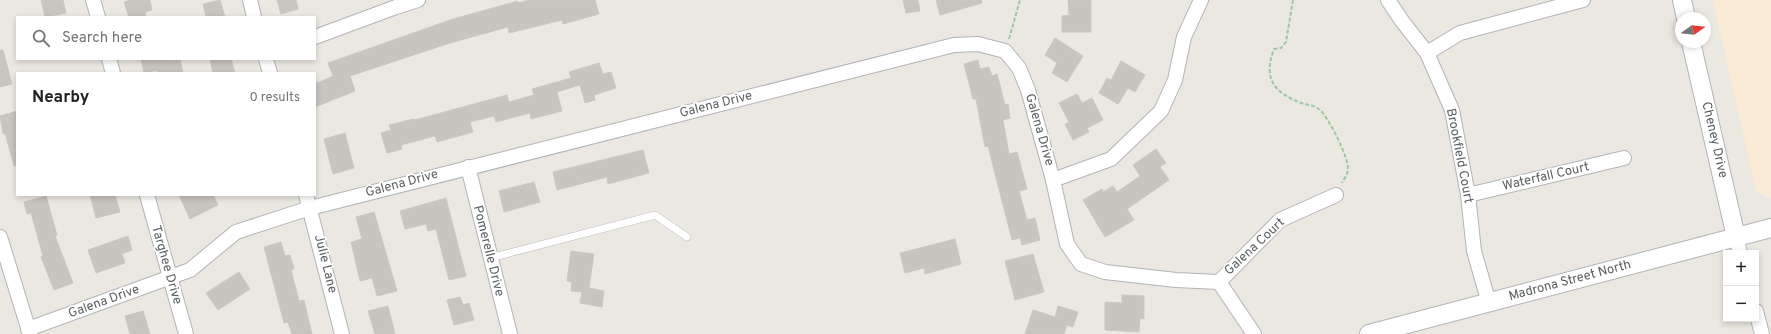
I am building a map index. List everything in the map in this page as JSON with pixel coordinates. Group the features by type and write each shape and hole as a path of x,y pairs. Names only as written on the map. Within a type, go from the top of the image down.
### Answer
{"street":[{"path":"93,0 98,16"},
{"path":"250,0 254,16"},
{"path":"316,37 418,0"},
{"path":"1053,180 1111,159 1161,111 1175,80 1184,37 1201,0"},
{"name":"Brookfield Court","path":"1388,0 1427,53 1452,110 1468,195 1474,251 1489,303"},
{"path":"1427,53 1460,33 1583,0"},
{"path":"1682,0 1685,12"},
{"name":"Galena Drive","path":"29,332 170,279 190,270 236,232 308,201 468,167 954,46 978,44 1005,51 1019,68 1028,90 1053,180 1067,244 1081,264 1105,272 1176,280 1219,282"},
{"name":"Cheney Drive","path":"1693,48 1738,245"},
{"path":"109,60 113,72"},
{"path":"266,60 270,72"},
{"name":"Waterfall Court","path":"1468,195 1624,158"},
{"name":"Pomerelle Drive","path":"468,167 510,334"},
{"name":"Galena Court","path":"1219,282 1280,220 1336,195"},
{"name":"Targhee Drive","path":"147,196 186,334"},
{"name":"Julie Lane","path":"308,201 342,334"},
{"name":"Madrona Street North","path":"1369,334 1489,303 1738,245 1771,228"},
{"path":"0,237 3,261 29,332"},
{"path":"1219,282 1254,334"},
{"path":"1759,322 1762,334"}],"lane":[{"path":"490,258 655,215 687,237"}],"path":[{"path":"1005,51 1020,0"},
{"path":"1293,0 1286,42 1280,48 1274,49 1268,69 1271,79 1286,97 1318,108 1326,116 1345,156 1348,169 1336,195"}],"shaded area":[{"path":"1713,0 1771,0 1771,199 1756,191"}],"building":[{"path":"41,0 63,0 66,13 45,16"},
{"path":"131,0 150,0 152,10 145,12 146,16 129,16 124,2"},
{"path":"220,0 225,16 206,16 203,4"},
{"path":"277,0 296,0 298,9 281,14"},
{"path":"530,0 595,0 599,14 563,24 562,20 509,33 508,27 450,43 350,76 355,91 316,107 316,84 333,76 328,63 453,19 518,1 518,3"},
{"path":"903,0 918,0 920,11 906,13"},
{"path":"936,0 981,0 982,3 940,15"},
{"path":"1068,0 1091,0 1091,32 1062,32 1062,16 1069,15"},
{"path":"1055,38 1083,56 1067,82 1052,73 1057,63 1045,55"},
{"path":"0,50 3,50 12,84 0,87"},
{"path":"141,60 180,60 183,72 157,72 157,70 144,72"},
{"path":"210,60 231,60 235,72 213,72"},
{"path":"978,60 980,69 989,67 992,76 997,74 1005,105 1008,104 1010,118 1003,120 1009,154 1017,152 1027,189 1019,191 1027,220 1035,218 1040,240 1022,245 1020,238 1012,240 988,146 985,147 976,99 973,99 964,64"},
{"path":"1121,61 1145,75 1135,92 1128,88 1118,104 1099,93 1107,78 1111,80"},
{"path":"599,63 603,74 611,72 616,88 594,95 595,100 585,103 580,85 557,92 562,111 531,119 530,113 496,122 494,116 470,122 473,132 437,142 435,136 401,145 402,149 387,153 381,133 391,130 389,125 415,120 507,95 509,102 534,95 532,89 571,78 569,72"},
{"path":"1077,94 1082,103 1092,98 1103,120 1087,128 1089,132 1073,140 1065,124 1069,122 1059,103"},
{"path":"16,111 16,165 14,166 5,133 3,134 0,116"},
{"path":"345,133 354,168 333,174 324,139"},
{"path":"1156,149 1166,163 1160,167 1169,180 1127,209 1134,220 1105,237 1083,200 1102,189 1103,192 1113,186 1117,192 1140,176 1133,165"},
{"path":"643,150 649,173 608,184 607,177 557,190 553,172"},
{"path":"534,182 540,202 504,212 499,191"},
{"path":"46,196 57,235 55,236 73,283 54,290 41,257 43,256 31,213 27,214 24,202"},
{"path":"90,196 115,196 120,212 96,218"},
{"path":"179,196 214,196 218,205 190,219"},
{"path":"446,198 466,276 449,280 436,229 428,231 426,224 405,229 400,211"},
{"path":"374,212 397,291 377,296 372,278 360,281 351,242 362,239 356,217"},
{"path":"128,236 132,250 122,254 125,263 96,273 88,250"},
{"path":"955,239 961,264 925,274 924,268 905,273 900,253"},
{"path":"281,242 285,256 290,255 294,269 291,270 299,301 304,300 312,334 292,334 288,322 284,323 264,247"},
{"path":"571,251 594,254 589,288 604,291 602,307 580,303 582,292 571,291 572,282 567,281"},
{"path":"1033,254 1044,292 1015,300 1005,261"},
{"path":"239,272 250,289 218,310 206,293"},
{"path":"1122,295 1144,296 1144,319 1140,318 1139,332 1105,330 1105,302 1122,303"},
{"path":"460,297 463,305 469,303 474,320 454,325 447,300"},
{"path":"388,306 395,334 375,334 368,311"},
{"path":"1058,306 1078,312 1073,327 1067,325 1064,334 1025,334 1033,310 1055,317"},
{"path":"143,311 150,334 130,334 125,316"}]}
